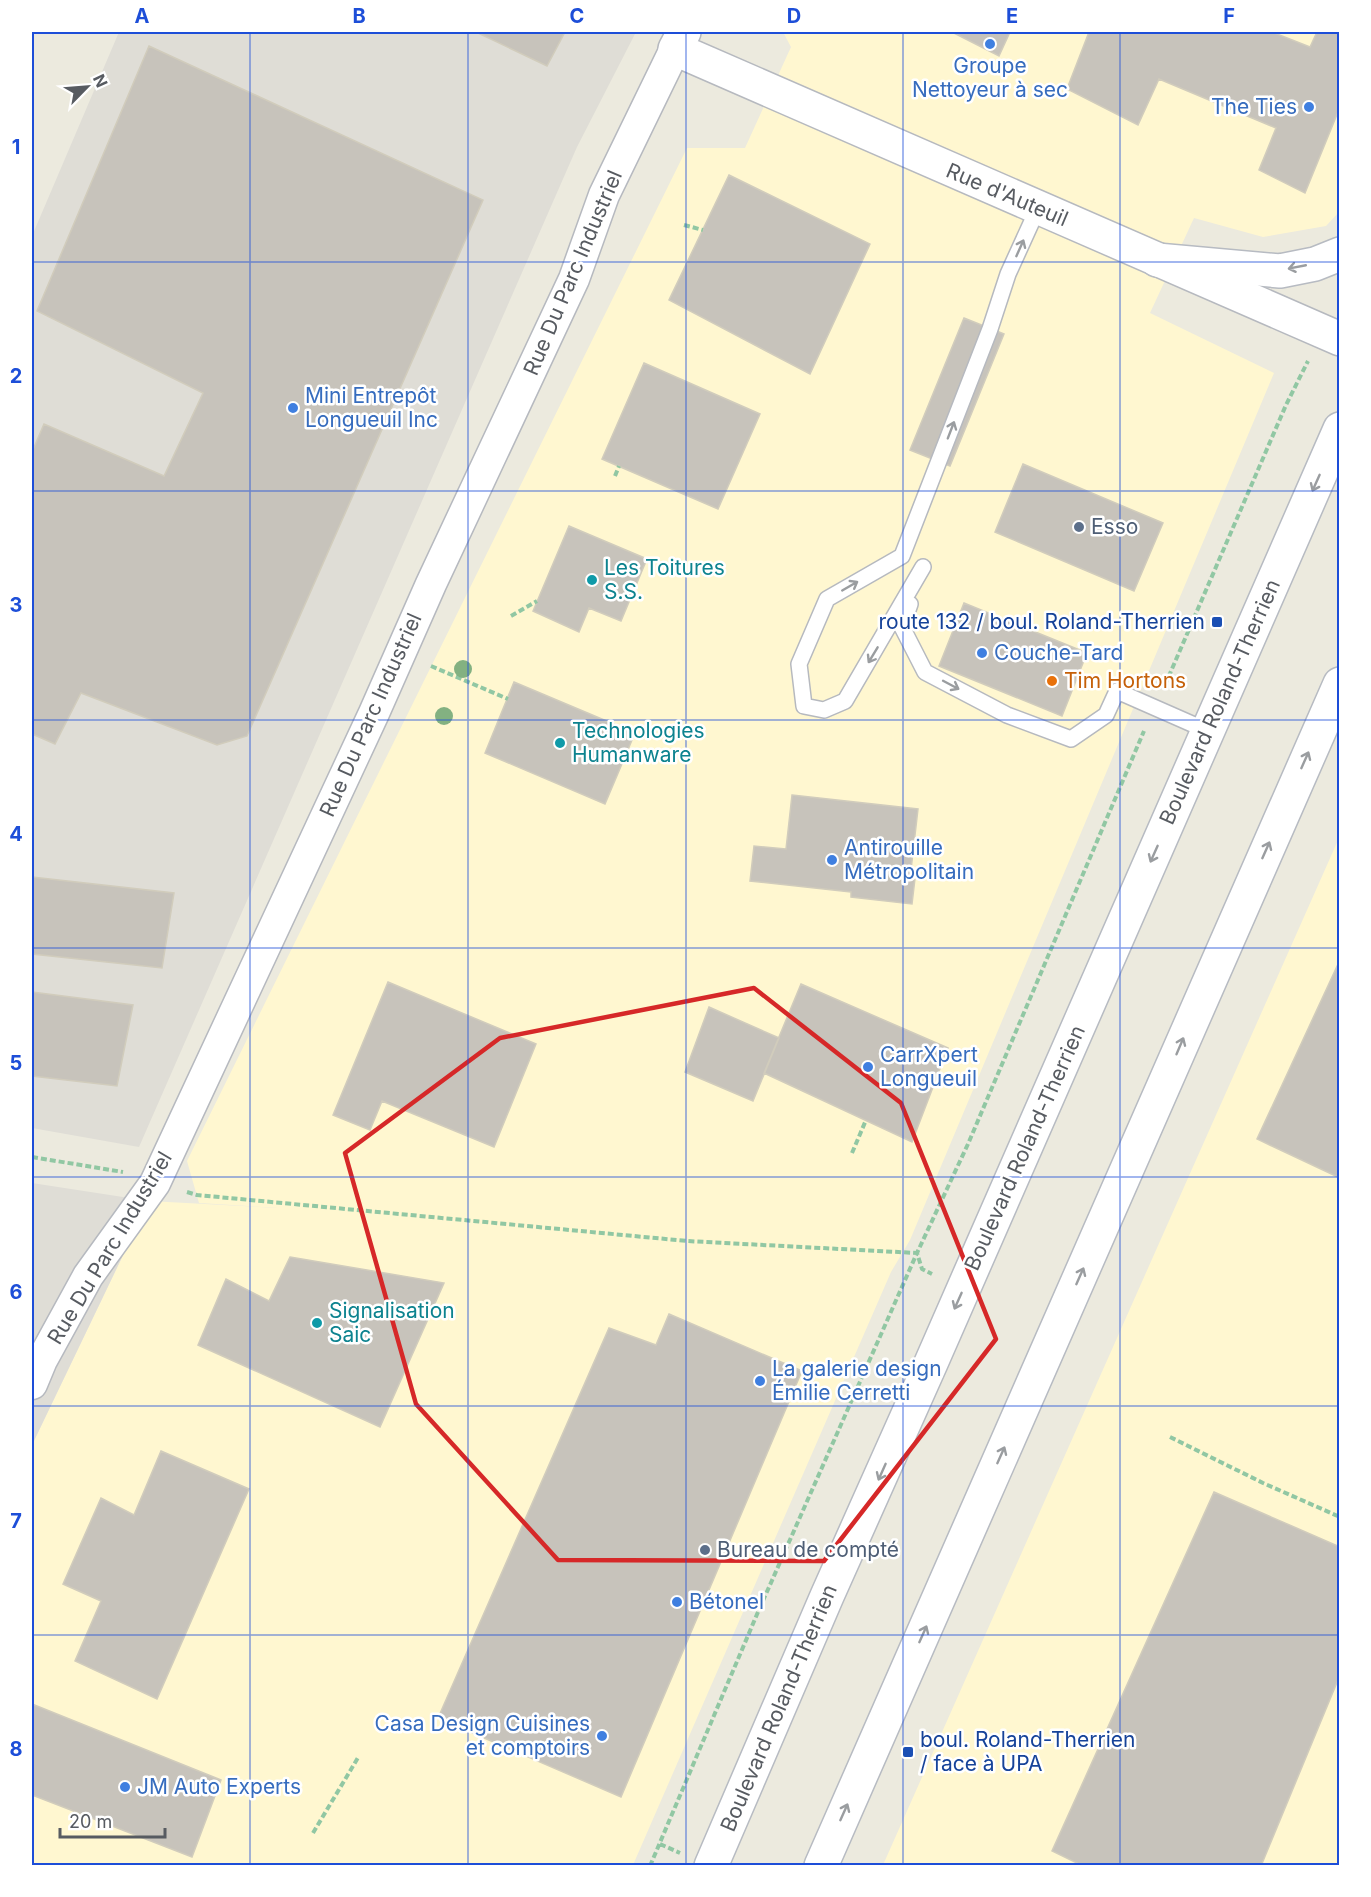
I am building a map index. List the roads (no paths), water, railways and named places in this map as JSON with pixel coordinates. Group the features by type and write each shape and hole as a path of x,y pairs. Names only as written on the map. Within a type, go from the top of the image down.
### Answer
{"main road":[{"name":"Rue d'Auteuil","path":"679,40 1038,208 1340,339"},
{"path":"1157,260 1280,271 1315,264 1340,254"},
{"name":"Boulevard Roland-Therrien","path":"711,1866 827,1596 1340,429"},
{"path":"821,1866 1340,684"}],"street":[{"name":"Rue Du Parc Industriel","path":"32,1384 42,1360 88,1276 155,1183 574,279 604,195 679,40"}],"lane":[{"path":"1038,208 1008,274 990,329 902,556 828,599 799,664 804,706 824,710 845,701 923,567 902,627 925,672 1007,715 1071,739 1106,715 1117,691 1208,731"}],"place":[{"name":"Groupe Nettoyeur à sec","path":"990,44"},
{"name":"The Ties","path":"1309,107"},
{"name":"Mini Entrepôt Longueuil Inc","path":"293,408"},
{"name":"Esso","path":"1079,527"},
{"name":"Les Toitures S.S.","path":"592,580"},
{"name":"route 132 / boul. Roland-Therrien","path":"1217,622"},
{"name":"Couche-Tard","path":"982,653"},
{"name":"Tim Hortons","path":"1052,681"},
{"name":"Technologies Humanware","path":"560,743"},
{"name":"Antirouille Métropolitain","path":"832,860"},
{"name":"CarrXpert Longueuil","path":"868,1067"},
{"name":"Signalisation Saic","path":"317,1323"},
{"name":"La galerie design Émilie Cerretti","path":"760,1381"},
{"name":"Bureau de compté","path":"705,1550"},
{"name":"Bétonel","path":"677,1602"},
{"name":"Casa Design Cuisines et comptoirs","path":"602,1736"},
{"name":"boul. Roland-Therrien / face à UPA","path":"908,1752"},
{"name":"JM Auto Experts","path":"125,1787"}]}
